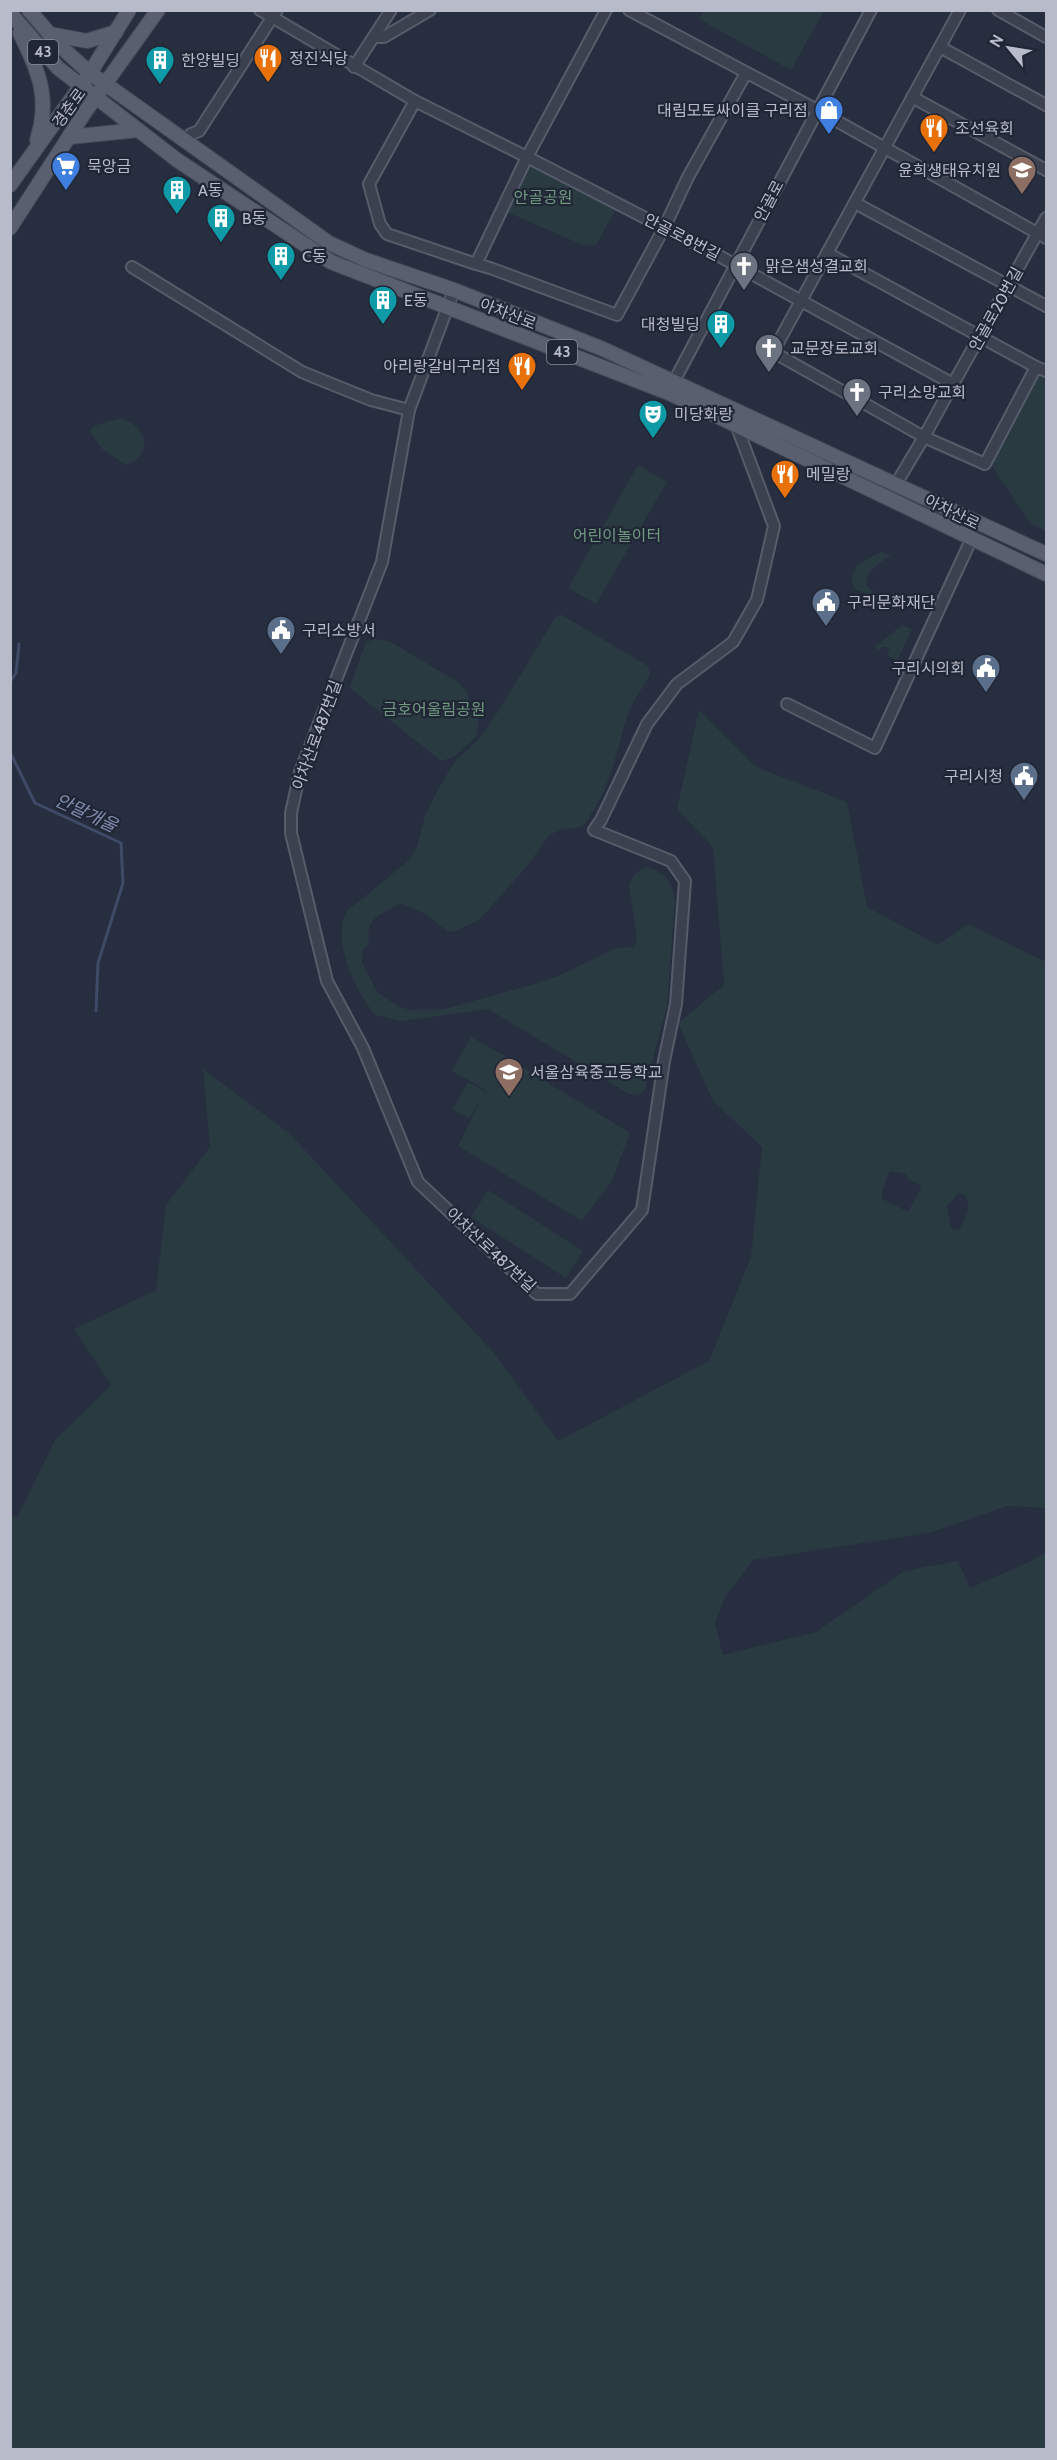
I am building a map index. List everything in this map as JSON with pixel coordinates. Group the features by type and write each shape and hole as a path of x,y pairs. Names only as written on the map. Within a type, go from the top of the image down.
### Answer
{"main road":[{"name":"43","path":"29,10 49,34 90,73"},
{"name":"경춘로","path":"10,185 90,73 129,10"},
{"name":"경춘로","path":"10,228 69,137 158,10"},
{"name":"43","path":"12,15 58,68 81,86"},
{"path":"12,15 36,67 42,87 44,121 33,151"},
{"path":"49,34 87,41 116,32"},
{"name":"아차산로","path":"90,73 329,243 366,260 454,290 603,350 672,387 737,427 971,540 1047,574"},
{"name":"아차산로","path":"81,86 177,160 331,262 446,307 672,387 896,484 1047,554"},
{"path":"69,137 138,130"}],"street":[{"name":"안골로8번길","path":"260,10 275,14 354,68 415,101 735,265 953,384"},
{"path":"354,68 391,10"},
{"path":"374,37 384,37 430,10"},
{"path":"476,264 527,157 606,10"},
{"path":"629,10 817,110 1042,236"},
{"name":"안골로","path":"672,387 871,10"},
{"path":"827,253 1041,369 985,464 924,437 773,352 800,300 960,10"},
{"path":"998,10 1018,15 1047,37"},
{"path":"185,141 191,134 199,131 275,14"},
{"path":"940,47 1047,105"},
{"path":"415,101 369,184 380,224 387,234 617,315 664,228 688,177 746,73"},
{"path":"912,97 1047,170"},
{"path":"855,202 1008,287 1047,306"},
{"name":"안골로20번길","path":"953,384 1008,287 1042,236 1047,218"},
{"path":"132,267 302,372 371,400 409,411"},
{"name":"아차산로487번길","path":"454,290 409,411 382,561 300,772 291,813 291,833 327,981 363,1048 418,1182 537,1294 570,1294 642,1210 662,1072 676,1004 685,881 671,861 594,830 602,820 647,724 677,684 733,642 757,600 774,525 737,427"},
{"path":"896,484 953,384"},
{"path":"787,705 875,748 971,540"}],"green space":[{"path":"704,10 824,11 791,70 699,19"},
{"name":"안골공원","path":"527,157 619,204 596,245 585,246 502,210"},
{"path":"1039,373 1046,376 1046,531 1030,523 991,464"},
{"path":"121,418 137,428 144,441 141,454 126,465 102,449 90,432 93,426"},
{"name":"어린이놀이터","path":"638,465 667,482 596,604 568,588"},
{"path":"880,552 891,555 875,567 867,577 868,587 874,592 872,596 855,589 851,580 857,565"},
{"path":"560,614 648,666 650,675 628,714 610,776 598,803 582,827 561,830 549,835 528,865 479,920 448,932 426,914 400,903 379,915 371,923 368,936 369,945 363,949 362,963 378,993 398,1006 410,1010 445,1009 531,985 558,976 616,948 634,947 637,940 629,884 635,874 646,866 653,869 669,882 675,901 667,1006 645,1090 639,1095 629,1094 488,1009 402,1021 375,1015 353,979 344,950 343,923 347,911 408,861 416,850 425,816 450,769 457,759 478,740 555,618"},
{"path":"902,625 912,629 897,661 887,655 890,647 882,647 879,650 875,647"},
{"name":"금호어울림공원","path":"375,639 389,641 458,682 466,691 479,722 476,737 454,757 441,761 350,688 366,642"},
{"path":"699,710 756,767 847,802 867,907 938,945 968,924 1046,962 1046,1508 1007,1506 929,1533 753,1560 725,1597 715,1623 723,1655 816,1632 904,1571 958,1561 970,1588 1025,1564 1046,1552 1046,2449 11,2449 11,1517 18,1516 55,1440 111,1385 74,1329 156,1290 166,1205 210,1147 203,1069 288,1132 494,1353 558,1441 709,1361 751,1257 762,1147 713,1101 678,1023 724,985 713,847 677,809","holes":["890,1171 906,1174 908,1179 922,1186 908,1212 881,1198","958,1193 965,1195 968,1205 966,1217 958,1230 951,1228 947,1206"]},
{"path":"471,1037 505,1056 497,1071 506,1057 630,1133 612,1181 582,1221 458,1146 486,1090 452,1071"},
{"path":"468,1082 485,1091 469,1119 453,1109"},
{"path":"488,1190 583,1251 566,1278 471,1217"}],"waterway":[{"name":"안말개울","path":"10,682 16,673 19,644"},
{"name":"안말개울","path":"10,752 35,803 121,843 123,883 98,963 96,1011"}],"place":[{"name":"정진식당","path":"268,84"},
{"name":"한양빌딩","path":"160,86"},
{"name":"대림모토싸이클 구리점","path":"829,136"},
{"name":"조선육회","path":"934,154"},
{"name":"묵앙금","path":"66,192"},
{"name":"윤희생태유치원","path":"1022,196"},
{"name":"A동","path":"177,216"},
{"name":"B동","path":"221,244"},
{"name":"C동","path":"281,282"},
{"name":"맑은샘성결교회","path":"744,292"},
{"name":"E동","path":"383,326"},
{"name":"대청빌딩","path":"721,350"},
{"name":"교문장로교회","path":"769,374"},
{"name":"아리랑갈비구리점","path":"522,392"},
{"name":"구리소망교회","path":"857,418"},
{"name":"미당화랑","path":"653,440"},
{"name":"메밀랑","path":"785,500"},
{"name":"구리문화재단","path":"826,628"},
{"name":"구리소방서","path":"281,656"},
{"name":"구리시의회","path":"986,694"},
{"name":"구리시청","path":"1024,802"},
{"name":"서울삼육중고등학교","path":"509,1098"}]}
